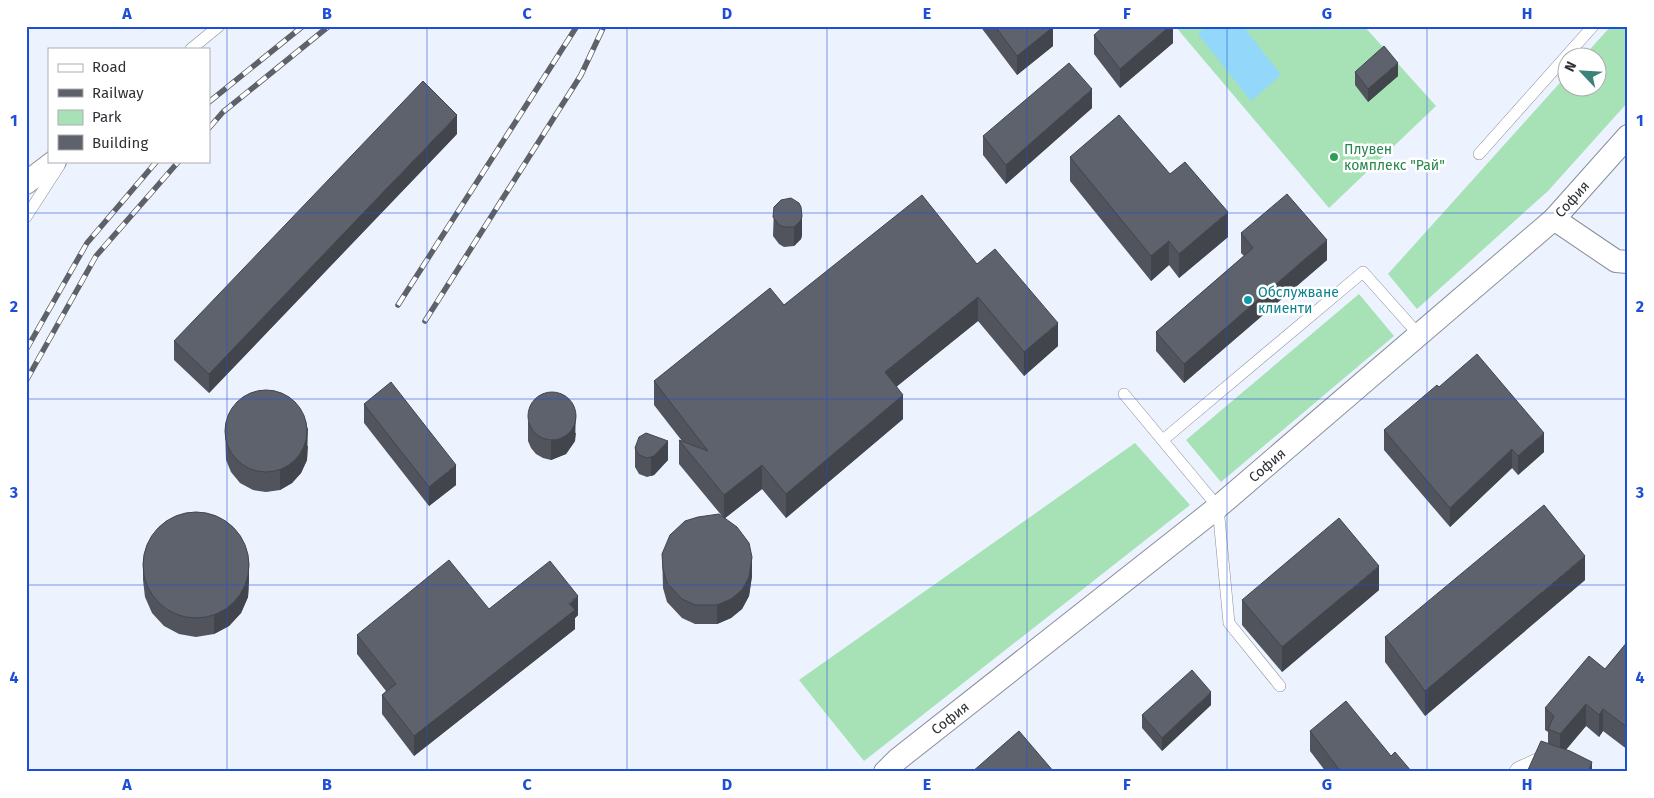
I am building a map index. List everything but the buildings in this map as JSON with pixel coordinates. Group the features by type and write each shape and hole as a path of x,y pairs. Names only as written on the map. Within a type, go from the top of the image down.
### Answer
{"street":[{"name":"София","path":"885,772 897,760 1218,507 1419,335 1554,219 1628,136"},
{"path":"26,183 54,162"},
{"path":"1554,219 1616,262 1628,262"}],"lane":[{"path":"192,48 219,26"},
{"path":"1479,154 1593,26"},
{"path":"26,217 61,162"},
{"path":"1163,440 1363,272 1419,335"},
{"path":"1124,394 1218,507 1229,622 1280,686"},
{"path":"1514,772 1517,768 1541,757 1558,763"}],"green space":[{"name":"Плувен комплекс \"Рай\"","path":"1175,26 1364,26 1436,106 1329,208"},
{"path":"1611,26 1628,26 1628,102 1548,191 1417,309 1388,274 1556,87 1556,98 1606,98 1606,48 1591,48"},
{"path":"1359,294 1394,336 1221,482 1186,440"},
{"path":"1135,443 1190,505 864,761 799,680"}],"water":[{"path":"1208,26 1243,26 1281,75 1251,101 1198,34"}],"railway":[{"path":"210,101 303,26"},
{"path":"210,127 223,112 329,26"},
{"path":"398,305 577,26"},
{"path":"425,321 581,75 604,26"},
{"path":"26,350 87,243 156,162"},
{"path":"26,381 96,256 178,162"}],"place":[{"name":"Плувен комплекс \"Рай\"","path":"1334,157"},
{"name":"Обслужване клиенти","path":"1248,300"}]}
